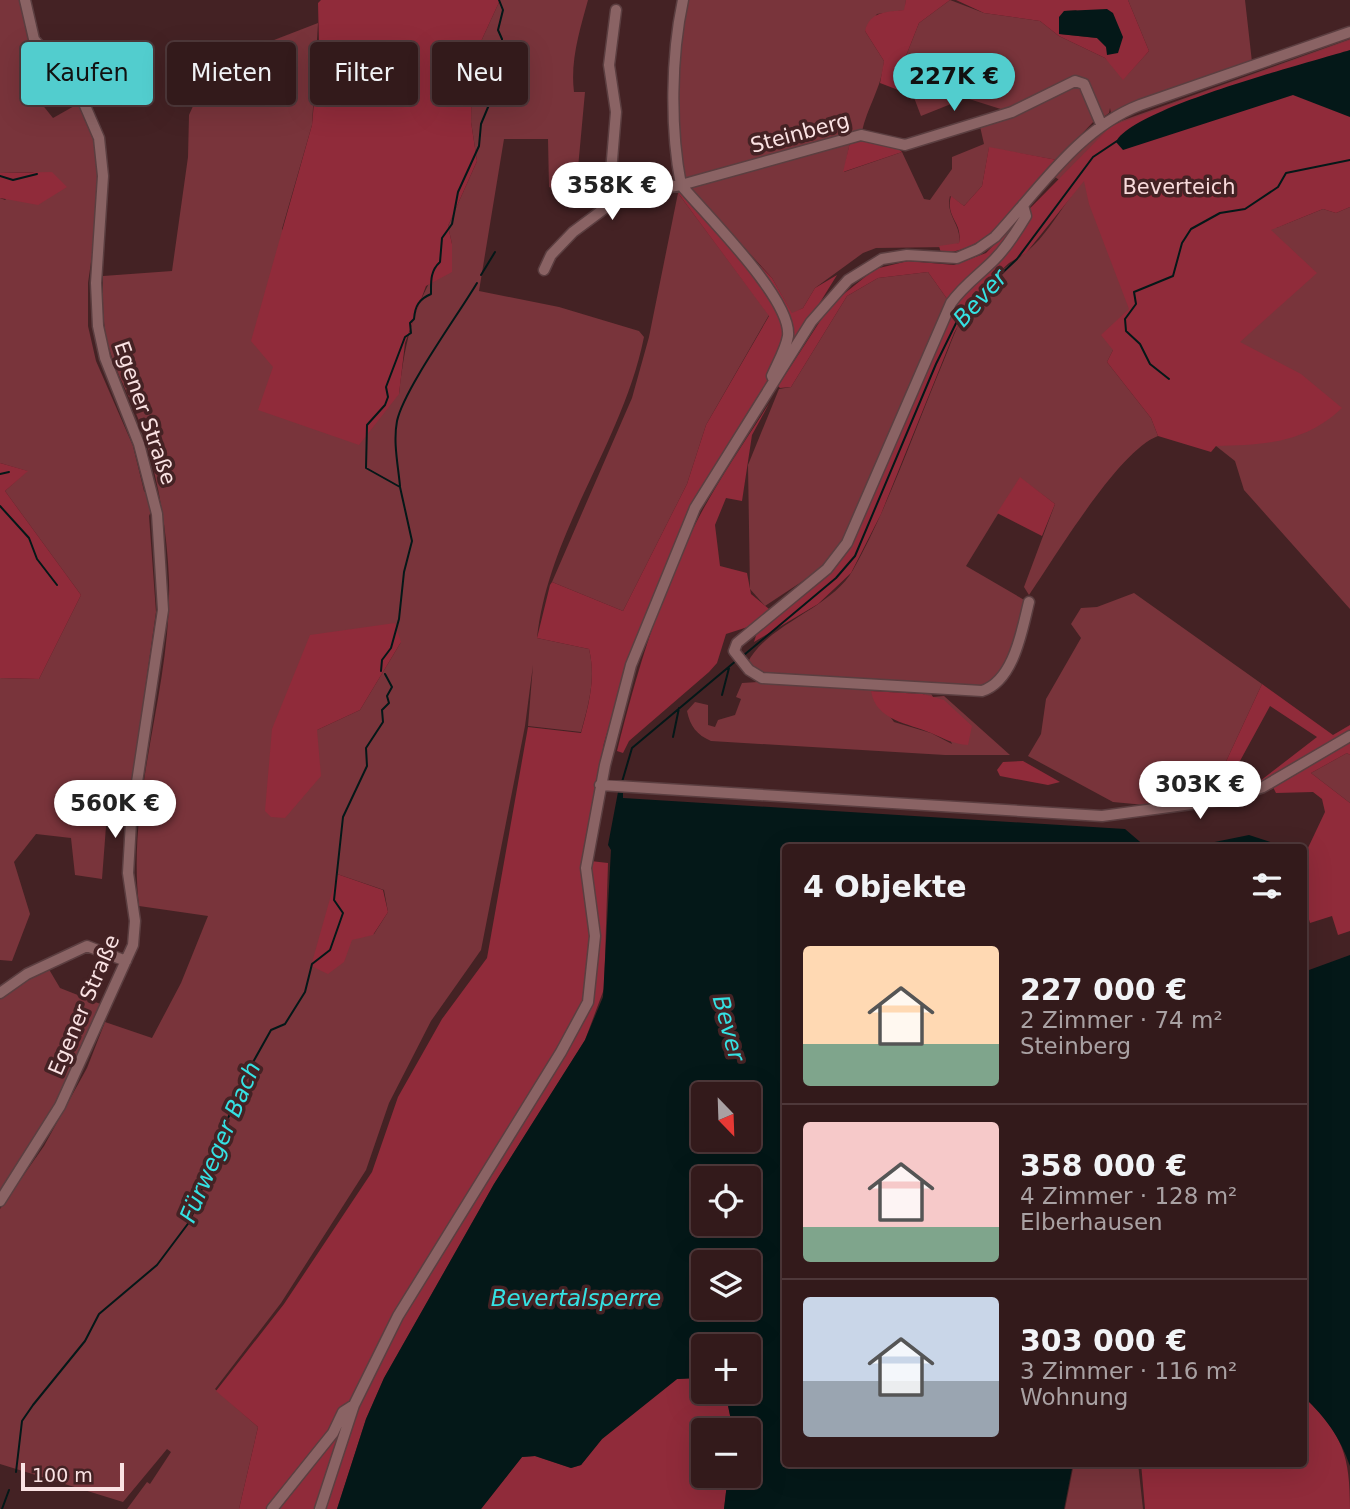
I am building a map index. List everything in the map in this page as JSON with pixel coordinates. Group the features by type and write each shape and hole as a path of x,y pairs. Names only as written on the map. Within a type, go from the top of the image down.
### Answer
{"street":[{"name":"Egener Straße","path":"0,1200 39,1143 64,1097 134,945 135,930 128,873 131,822 163,610 157,514 139,444 105,358 98,326 96,283 103,176 99,138 83,101 36,42 25,0"},
{"path":"683,0 676,34 674,86 681,185 747,259 782,310 788,338 772,376 774,381"},
{"path":"544,270 551,255 573,232 616,200 611,172 616,113 609,65 616,10"},
{"path":"320,1509 354,1405 398,1316 561,1052 588,1002 595,936 586,868 600,785 625,684 687,523 820,310 859,271 882,259 900,256 951,258 968,254 995,237 1101,124 1140,105 1350,32"},
{"name":"Steinberg","path":"616,200 629,194 681,185 861,135 905,145 1012,112 1075,81 1084,84 1101,124"},
{"path":"1023,205 1026,216 1011,238 951,303 847,543 827,569 737,643 734,649 739,659 762,678 982,691 996,684 1009,666 1029,602"},
{"path":"600,785 1102,816 1230,799 1265,786 1350,736"},
{"path":"0,993 27,974 87,946 126,961"},
{"path":"272,1509 333,1433 343,1412 354,1405"}],"green space":[{"path":"0,0 21,0 33,42 21,42 21,105 43,105 53,118 76,105 85,105 101,148 95,234 88,283 88,326 96,361 133,446 144,491 155,502 149,516 156,612 131,788 126,798 108,800 102,879 75,875 71,838 36,834 14,862 30,914 12,961 0,960 0,678 39,679 81,595 5,491 27,471 0,463 0,198 5,200 34,172 0,173"},
{"path":"321,0 500,0 481,42 432,42 432,105 471,105 477,161 448,226 452,244 452,272 426,286 405,343 399,394 359,445 258,410 273,367 251,341 312,125 314,105 418,105 418,42 319,42 318,3"},
{"path":"500,0 588,0 576,45 573,69 574,92 585,92 578,168 583,202 549,187 548,139 504,139 479,291 559,307 639,331 644,337 634,376 620,413 556,560 544,598 537,638 589,649 592,680 587,711 581,732 528,726 533,665 525,726 481,950 431,1021 389,1103 366,1170 281,1303 215,1389 258,1427 239,1509 127,1509 147,1482 150,1484 171,1452 167,1449 123,1502 0,1464 0,1209 44,1146 87,1068 105,1022 152,1038 181,983 208,916 139,906 139,824 164,662 168,621 168,561 161,503 148,447 108,345 104,319 103,276 172,271 188,157 189,115 194,105 296,105 296,42 269,42 318,23 317,42 310,42 312,125 282,229 399,394 405,351 415,315 430,281 452,244 448,226 477,161 471,105 528,105 528,42 481,42","holes":["401,642 360,710 317,730","337,874 384,890 388,912 374,934 352,939"]},
{"path":"687,0 906,0 905,10 877,14 865,31 884,61 862,132 687,179 683,176 678,66"},
{"path":"906,0 950,0 919,23 902,66 905,82 914,96 880,83 884,61 865,31 867,24 875,16 904,10"},
{"path":"950,0 984,13 1040,21 1059,36 1105,58 1126,76 1149,51 1128,0 1245,0 1252,62 1138,101 1111,113 1110,108 1109,113 1102,118 1080,85 1095,120 1057,160 989,148 982,186 964,206 950,196 950,209 958,230 959,243 949,247 876,248 863,253 815,288 803,308 792,314 772,278 689,187 850,142 844,172 902,152 924,199 930,200 952,169 952,157 984,144 979,122 1010,112 966,98 921,116 902,66 919,23"},
{"path":"956,0 1128,0 1149,51 1123,80 1105,58 1059,36 1040,21 984,13","holes":["1076,10 1118,52 1097,38 1060,34 1064,11"]},
{"path":"1350,39 1350,196 1276,228 1323,209 1336,213 1350,207 1350,609 1244,490 1235,461 1216,446 1164,430 1113,350 1107,362 1151,418 1158,436 1142,445 1107,482 1029,595 1024,587 1055,504 1020,478 966,566 1026,601 1009,660 987,688 766,677 747,664 768,638 830,596 853,570 890,493 966,309 988,282 1032,247 1052,224 1075,191 1055,177 1087,141 1121,121"},
{"name":"Beverteich","path":"1350,40 1350,50 1162,110 1246,108 1293,95 1350,117 1350,207 1336,213 1323,209 1271,230 1317,273 1240,342 1301,374 1342,408 1314,429 1299,435 1268,443 1216,446 1211,452 1158,436 1151,418 1107,362 1113,350 1101,335 1129,309 1089,204 1084,181 1026,253 1009,263 976,294 954,333 881,514 851,573 818,604 754,642 760,623 726,634 717,663 709,672 629,741 623,753 617,751 651,631 685,545 716,488 770,402 752,435 742,501 726,498 715,525 720,566 747,573 751,594 769,609 762,621 835,561 950,303 928,272 878,278 847,296 791,387 780,388 778,386 824,315 840,297 875,269 908,261 954,265 986,253 1111,126"},
{"path":"851,138 888,139 902,152 843,172"},
{"path":"989,147 1057,160 1020,205 992,232 959,250 941,253 939,246 959,243 959,230 950,210 951,196 964,206 982,186"},
{"path":"52,172 67,187 38,205 0,198 0,173"},
{"path":"681,191 750,268 782,316 785,337 767,382 683,522 625,673 604,743 582,860 608,863 604,989 585,1040 494,1184 384,1378 366,1419 337,1509 239,1509 258,1427 216,1391 284,1304 372,1172 398,1097 442,1019 487,958 528,727 581,733 592,681 589,649 537,638 550,585 552,582 623,611 687,484 706,425 769,316 678,193"},
{"path":"678,193 769,315 706,425 687,484 623,611 552,582 632,398 649,337"},
{"path":"726,231 772,278 792,313 803,308 815,288 837,275 780,367 791,327"},
{"path":"928,272 950,303 843,541 824,567 765,606 750,589 748,465 779,389 791,387 847,296 878,278"},
{"path":"0,463 28,471 5,491 81,595 39,679 0,678"},
{"path":"1020,477 1055,504 1042,536 997,513"},
{"path":"1134,593 1262,684 1210,796 1145,805 1113,802 1028,756 1041,734 1046,699 1081,638 1071,624 1081,608 1097,607"},
{"path":"395,623 401,642 360,710 317,730 321,776 285,818 271,817 265,811 272,729 310,635"},
{"path":"742,683 930,692 933,697 944,696 1010,755 945,755 711,741 698,733 692,726 687,711 695,702 708,705 708,725 715,727 718,720 735,715 741,699 736,697","holes":["871,691 923,694 932,699 952,744 931,733 894,722"]},
{"path":"1262,684 1333,735 1350,725 1350,734 1265,781 1260,781 1317,737 1270,706 1223,792 1210,796"},
{"path":"871,691 923,694 944,700 972,726 968,745 949,741 894,720 879,709"},
{"path":"1350,739 1350,755 1347,753 1311,773 1350,803 1350,931 1338,935 1332,916 1310,923 1307,912 1307,850 1325,812 1322,799 1313,792 1276,793 1273,787"},
{"path":"1347,753 1350,755 1350,803 1311,773"},
{"path":"1023,761 1060,782 1048,785 1000,776 997,770 1003,762"},
{"path":"337,874 383,890 388,912 373,935 352,940 344,962 328,974 311,966"},
{"path":"47,966 60,988 103,1005 67,1087 0,1198 0,997"},
{"path":"691,1378 691,1404 728,1404 731,1418 691,1418 691,1488 726,1488 724,1509 481,1509 522,1457 535,1456 571,1468 581,1465 602,1439 677,1379"},
{"path":"1307,1400 1336,1435 1346,1460 1350,1509 1145,1509 1141,1467 1307,1467"},
{"path":"1073,1467 1138,1467 1143,1509 1065,1509"}],"water":[{"path":"1107,9 1113,13 1123,37 1118,53 1107,55 1106,47 1097,38 1059,34 1059,17 1064,11"},
{"name":"Beverteich","path":"1350,50 1350,117 1293,95 1123,150 1116,142 1129,129 1186,101"},
{"name":"Bevertalsperre","path":"618,792 623,793 623,798 1125,829 1142,844 782,844 782,1467 1072,1467 1064,1509 724,1509 726,1488 761,1488 761,1418 731,1418 728,1404 761,1404 761,1334 691,1334 691,1378 677,1379 602,1439 581,1465 571,1468 535,1456 522,1457 481,1509 337,1509 366,1419 384,1378 494,1184 585,1040 603,997 611,850 608,845"},
{"path":"1249,835 1277,844 1205,844"},
{"path":"1350,955 1350,1466 1331,1428 1307,1400 1309,970"}],"waterway":[{"name":"Fürweger Bach","path":"381,671 382,660 391,648 399,619 404,572 412,541 400,487 366,468 367,425 385,405 388,397 386,387 405,337 411,333 410,323 423,298 431,294 433,273 440,262 442,238 452,224 458,192 479,146 481,124 501,76 502,39 498,30 503,10 499,0"},
{"name":"Bever","path":"744,655 836,578 855,556 936,364 962,311 1017,259 1093,157 1117,141"},
{"path":"1169,379 1150,364 1140,344 1126,331 1125,319 1136,304 1134,292 1173,276 1182,243 1191,229 1220,213 1245,209 1278,187 1286,173 1350,160"},
{"path":"0,176 13,180 37,174"},
{"path":"481,275 495,252"},
{"path":"400,486 396,437 397,421 402,407 420,372 477,283"},
{"path":"0,474 9,472"},
{"path":"0,506 29,538 37,559 57,585"},
{"name":"Bever","path":"622,782 632,748 737,660"},
{"name":"Bever","path":"722,695 729,668"},
{"name":"Fürweger Bach","path":"16,1472 22,1421 85,1341 99,1314 157,1265 190,1221 210,1167 214,1145 229,1116 238,1089 271,1030 285,1024 305,992 312,964 330,950 343,913 334,900 343,817 367,766 366,748 383,722 382,710 389,703 387,696 392,687 385,674"},
{"path":"673,737 679,708"},
{"name":"Fürweger Bach","path":"2,1509 9,1490"}]}
